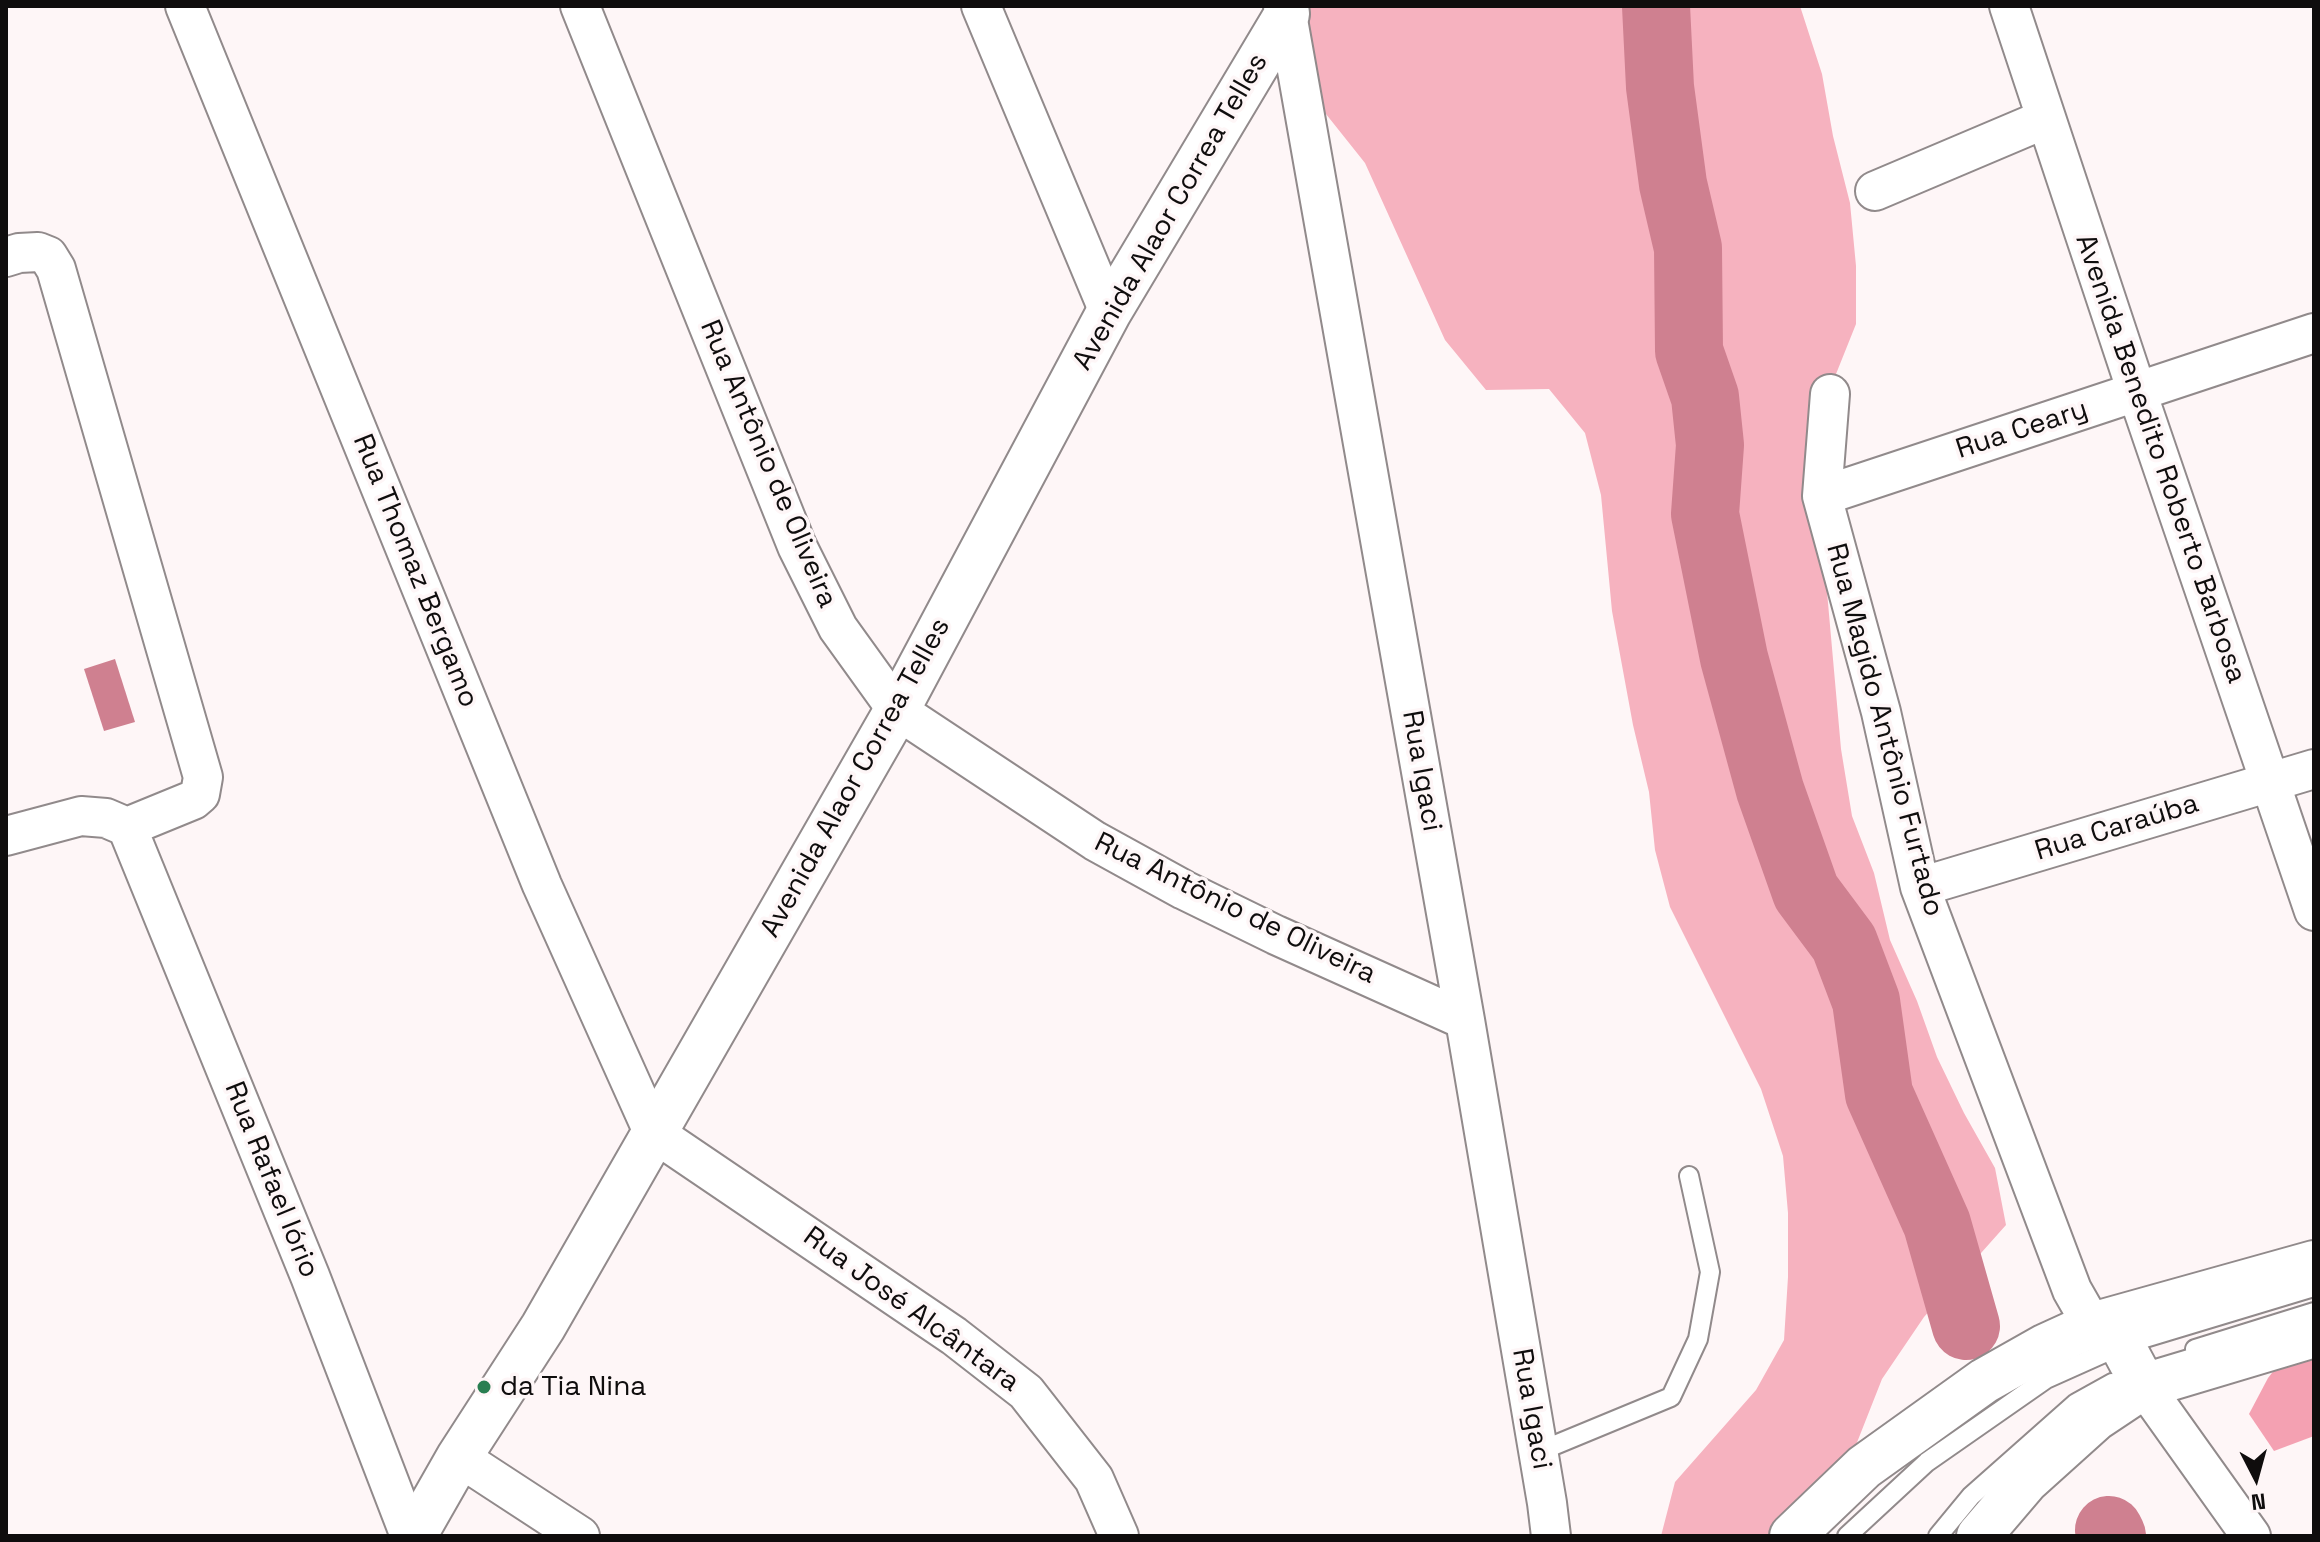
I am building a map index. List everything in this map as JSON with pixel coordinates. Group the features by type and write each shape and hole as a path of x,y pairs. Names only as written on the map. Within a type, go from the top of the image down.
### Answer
{"street":[{"name":"Rua Thomaz Bergamo","path":"185,6 542,885 653,1132"},
{"name":"Rua Antônio de Oliveira","path":"580,6 797,546 838,628 897,710 1120,855 1276,935 1465,1020"},
{"path":"981,6 1109,312"},
{"name":"Avenida Benedito Roberto Barbosa","path":"2009,6 2269,782 2312,900"},
{"name":"Avenida Alaor Correa Telles","path":"412,1536 543,1327 897,710 1109,312 1287,10"},
{"name":"Rua Igaci","path":"1287,10 1465,1020 1551,1536"},
{"path":"1875,191 2045,119"},
{"path":"6,257 38,252 48,256 56,269 203,777 200,794 193,800 127,827 106,818 81,816 6,836"},
{"name":"Rua Ceary","path":"1822,496 2314,333"},
{"name":"Rua Magido Antônio Furtado","path":"1830,394 1822,496 1881,712 1920,887 2072,1290 2137,1357 2251,1536"},
{"name":"Rua Caraúba","path":"1920,887 2314,769"},
{"name":"Rua Rafael Iório","path":"127,827 412,1536"},
{"name":"Rua José Alcântara","path":"653,1132 954,1336 1026,1392 1094,1479 1119,1536"},
{"path":"1979,1536 2038,1470 2096,1418 2137,1357 2314,1263"},
{"path":"1792,1536 1864,1467 1984,1381 2046,1346 2137,1357 2314,1335"},
{"path":"459,1457 580,1536"}],"lane":[{"path":"1538,1452 1671,1397 1698,1339 1710,1272 1689,1176"},
{"path":"1938,1536 1971,1496 2076,1403 2137,1357 2314,1287"},
{"path":"1847,1536 1927,1462 2046,1379 2314,1312"}],"shaded area":[{"path":"1274,6 1800,6 1822,74 1833,136 1850,203 1856,266 1856,324 1834,379 1819,502 1841,749 1852,816 1874,873 1890,940 1937,1057 1995,1168 2006,1225 1924,1317 1882,1379 1856,1445 1819,1496 1776,1536 1661,1536 1675,1482 1756,1390 1784,1340 1788,1213 1783,1156 1761,1089 1670,907 1655,850 1649,792 1612,611 1601,495 1585,433 1549,389 1486,390 1445,340 1365,163 1318,104"},
{"path":"115,659 135,722 104,731 84,669"}],"building":[{"path":"2314,1357 2314,1436 2274,1451 2249,1414 2279,1364"}],"waterway":[{"path":"1656,6 1660,87 1673,184 1688,248 1689,351 1705,397 1710,445 1705,514 1734,658 1770,790 1806,892 1844,943 1866,1001 1879,1094 1937,1224 1966,1326"},
{"path":"2109,1530 2112,1536"}],"place":[{"name":"da Tia Nina","path":"484,1387"}]}
